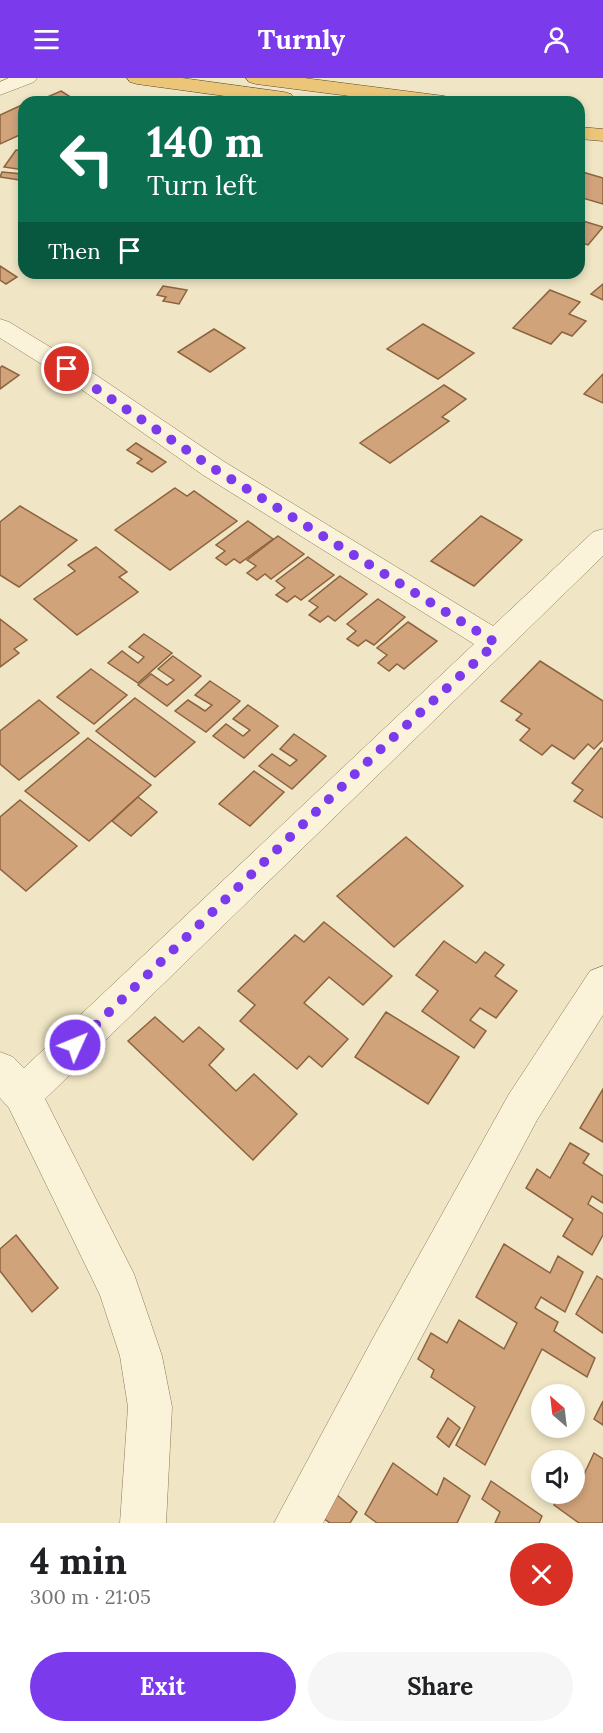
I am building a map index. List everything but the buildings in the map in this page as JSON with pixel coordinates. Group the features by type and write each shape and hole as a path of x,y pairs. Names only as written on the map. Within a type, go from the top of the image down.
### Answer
{"highway":[{"path":"137,78 274,96"},
{"path":"256,78 397,96"},
{"path":"585,119 603,121"},
{"path":"585,134 603,135"}],"street":[{"path":"0,89 27,78"},
{"path":"0,327 87,381 213,468 496,643"},
{"path":"143,1523 150,1407 141,1356 119,1289 12,1082 385,745 496,643 603,539"},
{"path":"297,1523 323,1481 387,1355 523,1107 603,983"}],"route":[{"path":"67,369 213,468 496,643 385,745 75,1045"}]}
